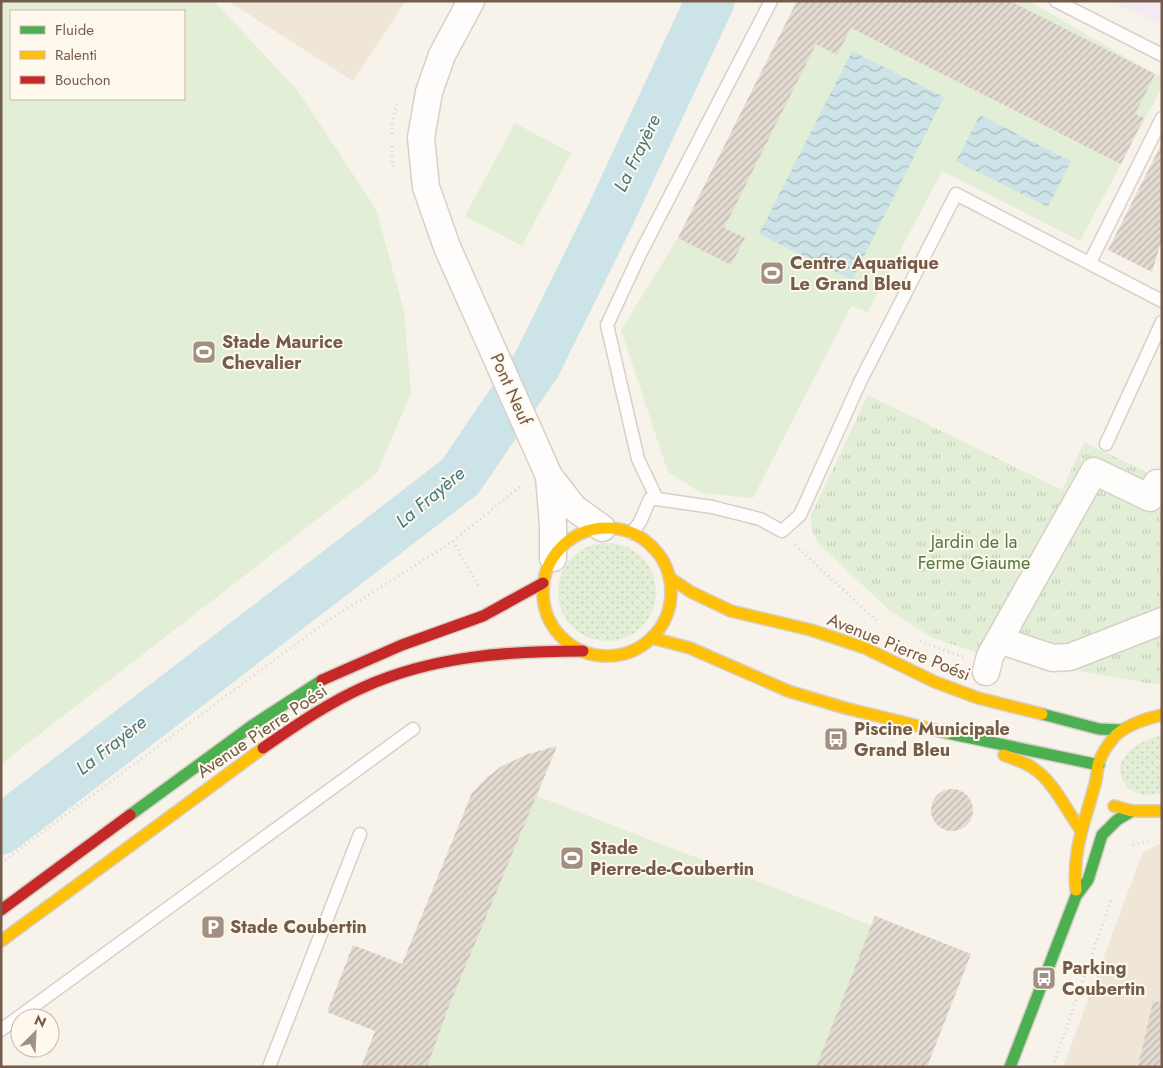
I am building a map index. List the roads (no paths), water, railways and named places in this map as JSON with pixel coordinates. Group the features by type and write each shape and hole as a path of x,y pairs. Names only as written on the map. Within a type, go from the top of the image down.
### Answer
{"main road":[{"path":"602,528 632,533 656,551 670,578 671,600 665,620 652,638 637,649 619,655 600,656 583,651 565,640 552,624 544,604 544,584 547,570 553,558 566,543 583,533 602,528"},
{"name":"Avenue Pierre Poési","path":"670,578 691,592 731,610 811,630 865,648 935,682 978,698 1099,729 1121,730"},
{"name":"Avenue Pierre Poési","path":"1,910 252,725 328,676 402,645 483,616 544,584"},
{"path":"652,638 698,651 788,691 846,708 966,738 1099,765"},
{"name":"Avenue Pierre Poési","path":"1,941 250,758 331,703 384,678 428,666 492,654 545,650 583,651"},
{"path":"1076,896 1074,874 1080,829 1096,783 1099,765 1111,740 1121,730 1162,715"},
{"path":"966,738 1032,767 1051,784 1068,814 1080,829"},
{"path":"1096,783 1103,795 1116,807 1132,811 1162,811"},
{"path":"1010,1067 1076,896 1088,880 1102,835 1117,820 1132,811"}],"street":[{"name":"Pont Neuf","path":"471,1 442,55 429,92 421,138 426,187 447,247 549,476"},
{"path":"986,672 990,656 1094,471 1150,498 1157,483"},
{"path":"549,476 574,508 602,528"},
{"path":"549,476 553,558"},
{"path":"999,640 1053,658 1070,657 1162,621"}],"lane":[{"path":"658,498 638,459 607,325 640,254 771,1"},
{"path":"1056,1 1162,55"},
{"path":"1090,262 1162,118"},
{"path":"632,533 640,522 650,499 658,498 712,507 760,519 782,531 800,515 860,382 956,194 1162,301"},
{"path":"1106,444 1162,322"},
{"path":"1,1030 413,729"},
{"path":"269,1067 360,834"}],"water":[{"path":"852,51 944,97 852,280 759,234"},
{"path":"980,115 1071,161 1048,207 956,161"}],"waterway":[{"name":"La Frayère","path":"1,830 460,477 537,364 610,216 710,1"}],"place":[{"name":"Centre Aquatique Le Grand Bleu","path":"772,273"},
{"name":"Stade Maurice Chevalier","path":"204,352"},
{"name":"Piscine Municipale Grand Bleu","path":"836,739"},
{"name":"Stade Pierre-de-Coubertin","path":"572,858"},
{"name":"Stade Coubertin","path":"213,927"},
{"name":"Parking Coubertin","path":"1044,978"}],"park label":[{"name":"Jardin de la Ferme Giaume","path":"974,552"}]}
